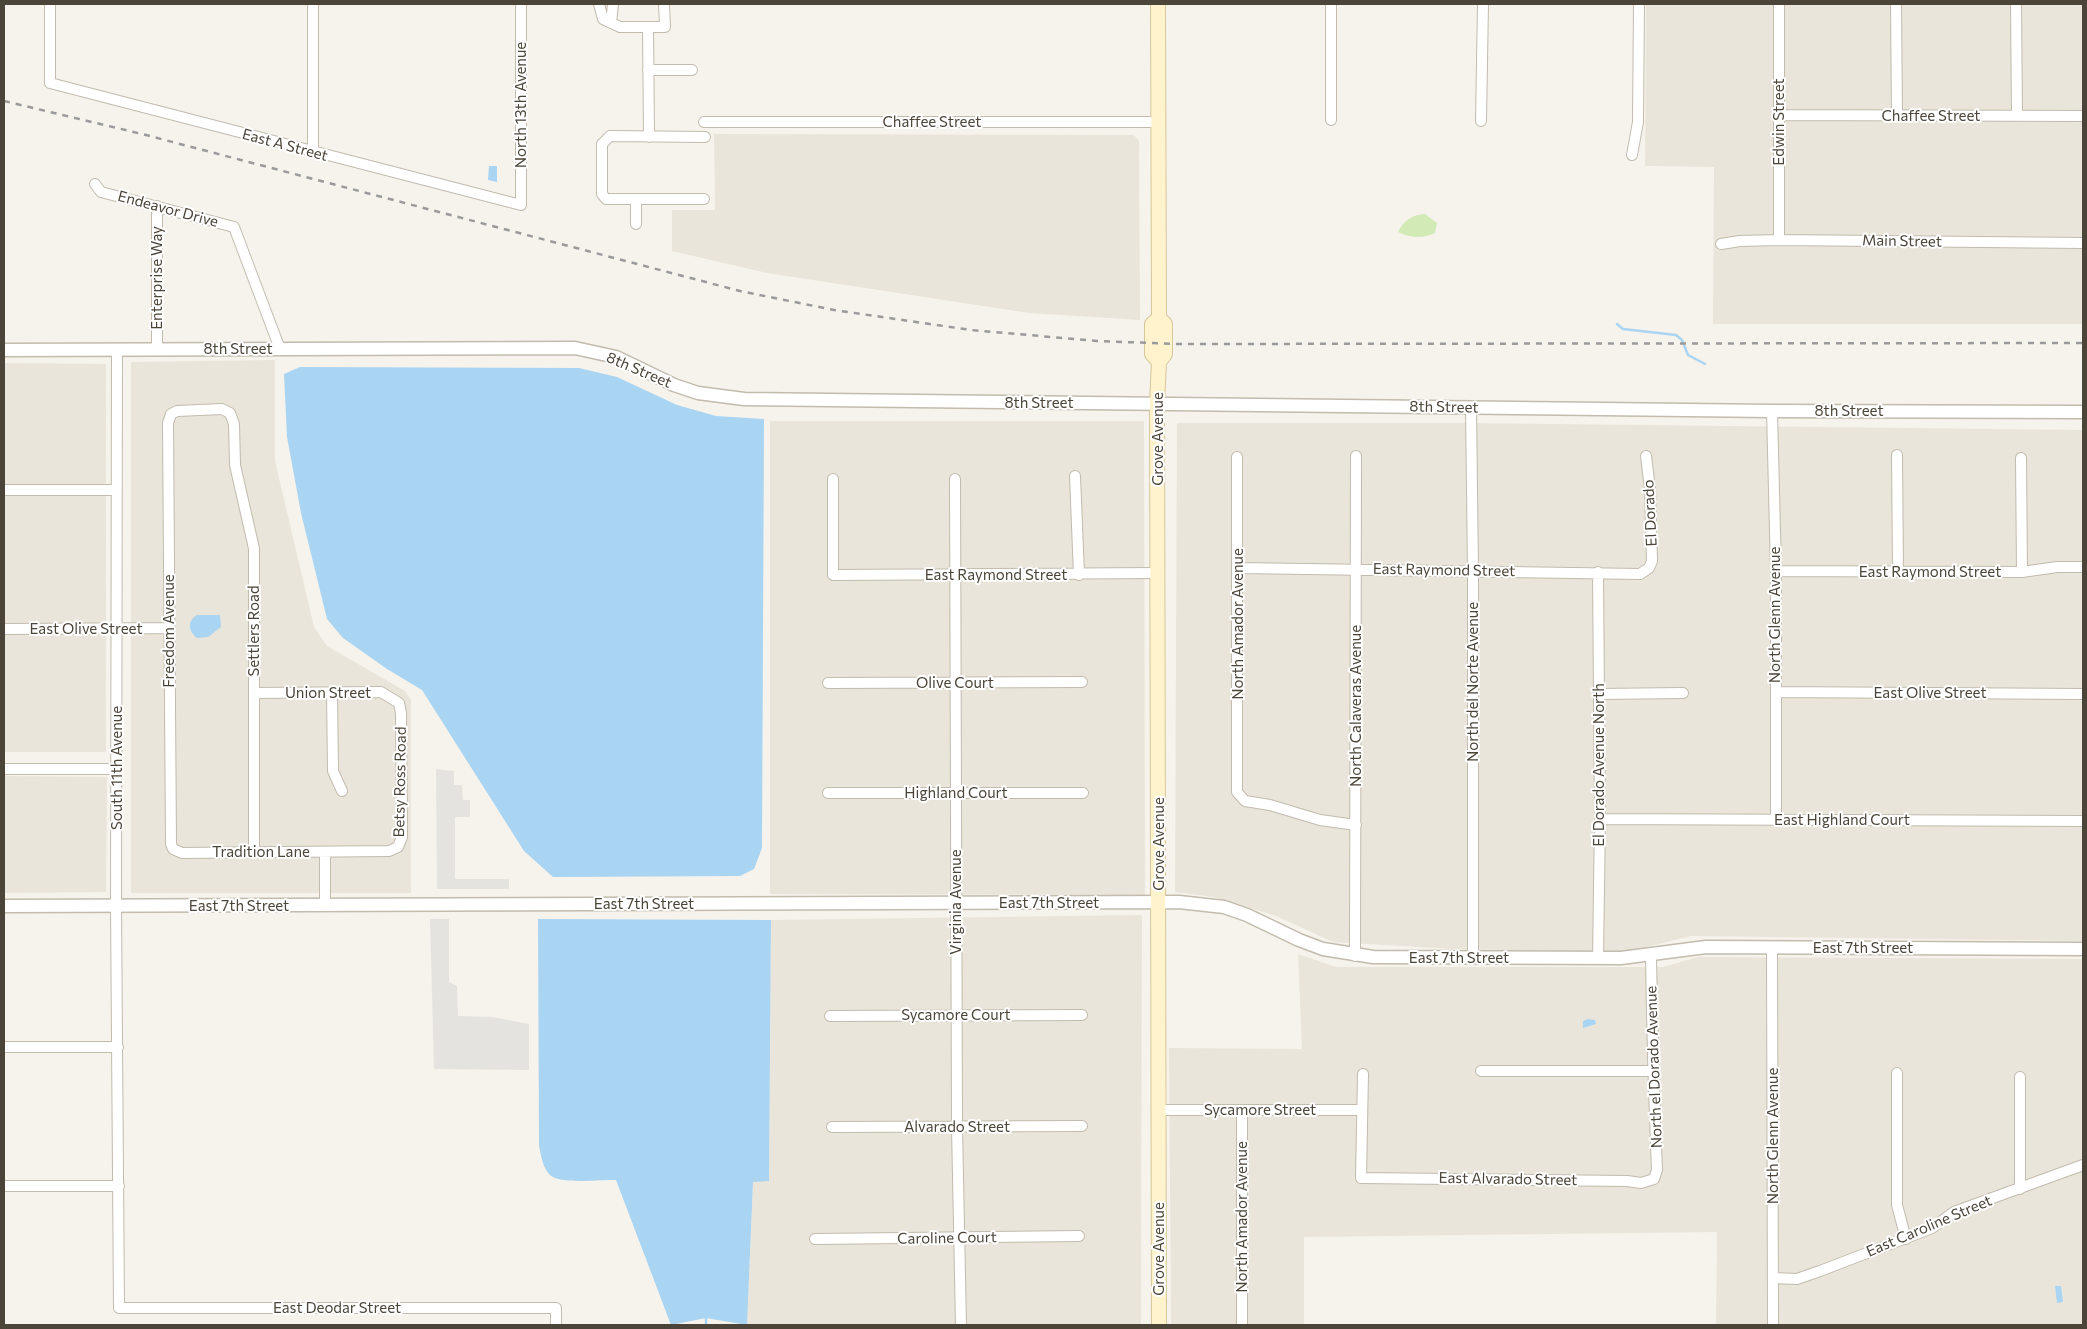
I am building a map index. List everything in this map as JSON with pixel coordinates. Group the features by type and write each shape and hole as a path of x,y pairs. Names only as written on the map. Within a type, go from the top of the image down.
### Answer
{"main road":[{"name":"Grove Avenue","path":"1158,4 1159,318 1152,324 1152,354 1159,362 1157,403 1159,573 1159,1325"}],"street":[{"name":"East A Street","path":"50,4 50,83 313,153 521,205"},
{"path":"313,4 313,153"},
{"name":"North 13th Avenue","path":"521,4 521,205"},
{"path":"599,4 603,19 620,27 664,28 664,4"},
{"path":"611,23 613,4"},
{"path":"1331,4 1331,120"},
{"path":"1481,121 1483,4"},
{"path":"1632,155 1638,122 1639,4"},
{"name":"Edwin Street","path":"1779,4 1779,240"},
{"path":"1896,4 1896,116"},
{"path":"2016,4 2017,116"},
{"path":"648,27 649,137"},
{"path":"648,70 692,70"},
{"name":"Chaffee Street","path":"1779,115 2083,116"},
{"name":"Chaffee Street","path":"704,122 1159,122"},
{"path":"704,199 611,200 606,198 602,194 602,144 610,136 705,137"},
{"name":"Endeavor Drive","path":"95,184 101,192 234,227 280,350"},
{"path":"636,200 636,224"},
{"name":"Enterprise Way","path":"157,206 157,350"},
{"name":"Main Street","path":"1721,244 1740,241 1779,240 2083,243"},
{"name":"8th Street","path":"4,350 574,348 616,357 674,385 698,393 723,398 885,402 1157,403 1772,411 2083,412"},
{"name":"South 11th Avenue","path":"117,350 116,906 119,1308"},
{"name":"North del Norte Avenue","path":"1471,407 1473,958"},
{"name":"Freedom Avenue","path":"173,849 170,839 168,423 171,414 183,410 222,409 230,413"},
{"name":"North Glenn Avenue","path":"1772,411 1776,571 1776,820"},
{"name":"Settlers Road","path":"230,413 234,424 235,465 253,544 254,852"},
{"path":"1897,455 1898,572"},
{"name":"North Amador Avenue","path":"1237,456 1236,792 1245,801 1270,804 1320,820 1356,825"},
{"name":"North Calaveras Avenue","path":"1355,956 1356,456"},
{"name":"El Dorado","path":"1646,456 1650,490 1652,561 1648,568"},
{"path":"2021,458 2022,572"},
{"path":"1075,476 1079,575"},
{"name":"East Raymond Street","path":"833,479 833,575 1079,575 1159,573"},
{"name":"Virginia Avenue","path":"955,479 957,1126 961,1238 961,1325"},
{"path":"4,490 116,490"},
{"name":"East Raymond Street","path":"1776,571 2022,572 2057,566 2083,566"},
{"name":"East Raymond Street","path":"1238,568 1640,574 1648,568"},
{"name":"El Dorado Avenue North","path":"1598,572 1600,694 1598,958"},
{"name":"East Olive Street","path":"4,629 169,628"},
{"name":"Olive Court","path":"828,683 1082,682"},
{"name":"Union Street","path":"254,693 381,692 400,703"},
{"name":"East Olive Street","path":"1776,692 2083,694"},
{"path":"332,693 333,772 342,791"},
{"path":"1600,694 1684,694"},
{"name":"Betsy Ross Road","path":"325,852 389,851 398,846 402,837 402,713 400,703"},
{"path":"4,769 117,769"},
{"name":"Highland Court","path":"828,793 1083,793"},
{"name":"East Highland Court","path":"1600,819 2083,821"},
{"name":"Tradition Lane","path":"173,849 182,853 325,852 324,905"},
{"name":"East 7th Street","path":"4,906 1159,902 1194,903 1224,907 1276,928 1306,943 1355,956 1598,958 1652,955 1706,946 2083,949"},
{"name":"North Glenn Avenue","path":"1772,947 1773,1325"},
{"name":"North el Dorado Avenue","path":"1652,955 1657,1170 1654,1179"},
{"name":"Sycamore Court","path":"830,1016 1082,1015"},
{"path":"4,1047 118,1047"},
{"path":"1481,1071 1654,1071"},
{"path":"1896,1073 1896,1205 1906,1239"},
{"path":"1361,1110 1363,1074"},
{"path":"2020,1077 2020,1189"},
{"name":"Sycamore Street","path":"1159,1110 1361,1110"},
{"name":"North Amador Avenue","path":"1242,1110 1242,1325"},
{"name":"East Alvarado Street","path":"1361,1110 1361,1178 1627,1181 1641,1183 1654,1179"},
{"name":"Alvarado Street","path":"832,1128 1082,1126"},
{"name":"East Caroline Street","path":"1773,1278 1797,1279 1932,1228 1954,1212 2083,1165"},
{"path":"4,1186 119,1186"},
{"name":"Caroline Court","path":"815,1239 1080,1236"},
{"name":"East Deodar Street","path":"119,1308 556,1308 556,1325"}],"shaded area":[{"path":"1646,4 2083,4 2083,324 1713,324 1714,167 1645,166"},
{"path":"714,134 1134,135 1139,141 1140,320 1029,313 767,273 672,251 672,210 715,210"},
{"path":"275,360 275,461 314,627 327,646 405,691 411,700 411,893 131,893 131,362"},
{"path":"4,363 106,364 106,752 4,752"},
{"path":"770,421 1144,421 1145,895 770,894"},
{"path":"1177,423 1463,423 2083,430 2083,941 1691,936 1626,952 1452,949 1333,942 1276,916 1214,897 1175,892"},
{"path":"436,769 454,771 454,785 462,785 463,800 470,800 470,817 455,817 455,879 509,879 509,889 437,889"},
{"path":"4,776 107,777 106,892 4,893"},
{"path":"1142,915 1141,1325 747,1325 753,1181 769,1181 771,920"},
{"path":"430,919 449,919 449,982 457,986 458,1016 493,1017 529,1024 529,1070 434,1069"},
{"path":"1298,954 1336,967 1663,967 1698,957 2083,959 2083,1325 1716,1325 1717,1232 1304,1237 1304,1325 1171,1325 1169,1048 1302,1049"}],"green space":[{"path":"1425,214 1437,223 1435,233 1416,237 1398,232 1409,219"}],"water":[{"path":"489,166 497,166 497,182 488,180"},
{"path":"300,367 579,368 617,377 677,405 716,416 764,419 762,848 754,869 740,876 553,877 524,851 422,690 387,669 343,638 327,619 301,513 287,437 284,374"},
{"path":"197,615 220,615 221,627 208,637 197,638 190,629 190,623"},
{"path":"538,919 771,920 769,1181 753,1182 747,1325 706,1318 671,1325 616,1180 563,1180 550,1175 546,1169 539,1146"},
{"path":"1588,1019 1595,1020 1596,1024 1583,1028 1583,1021"},
{"path":"2055,1286 2061,1286 2063,1302 2057,1303"}],"waterway":[{"path":"1617,324 1623,329 1676,335 1682,340 1688,355 1705,364"},
{"path":"706,1318 706,1325"}],"railway":[{"path":"4,101 142,134 740,291 834,310 971,330 1097,341 1179,344 2083,343"}]}
